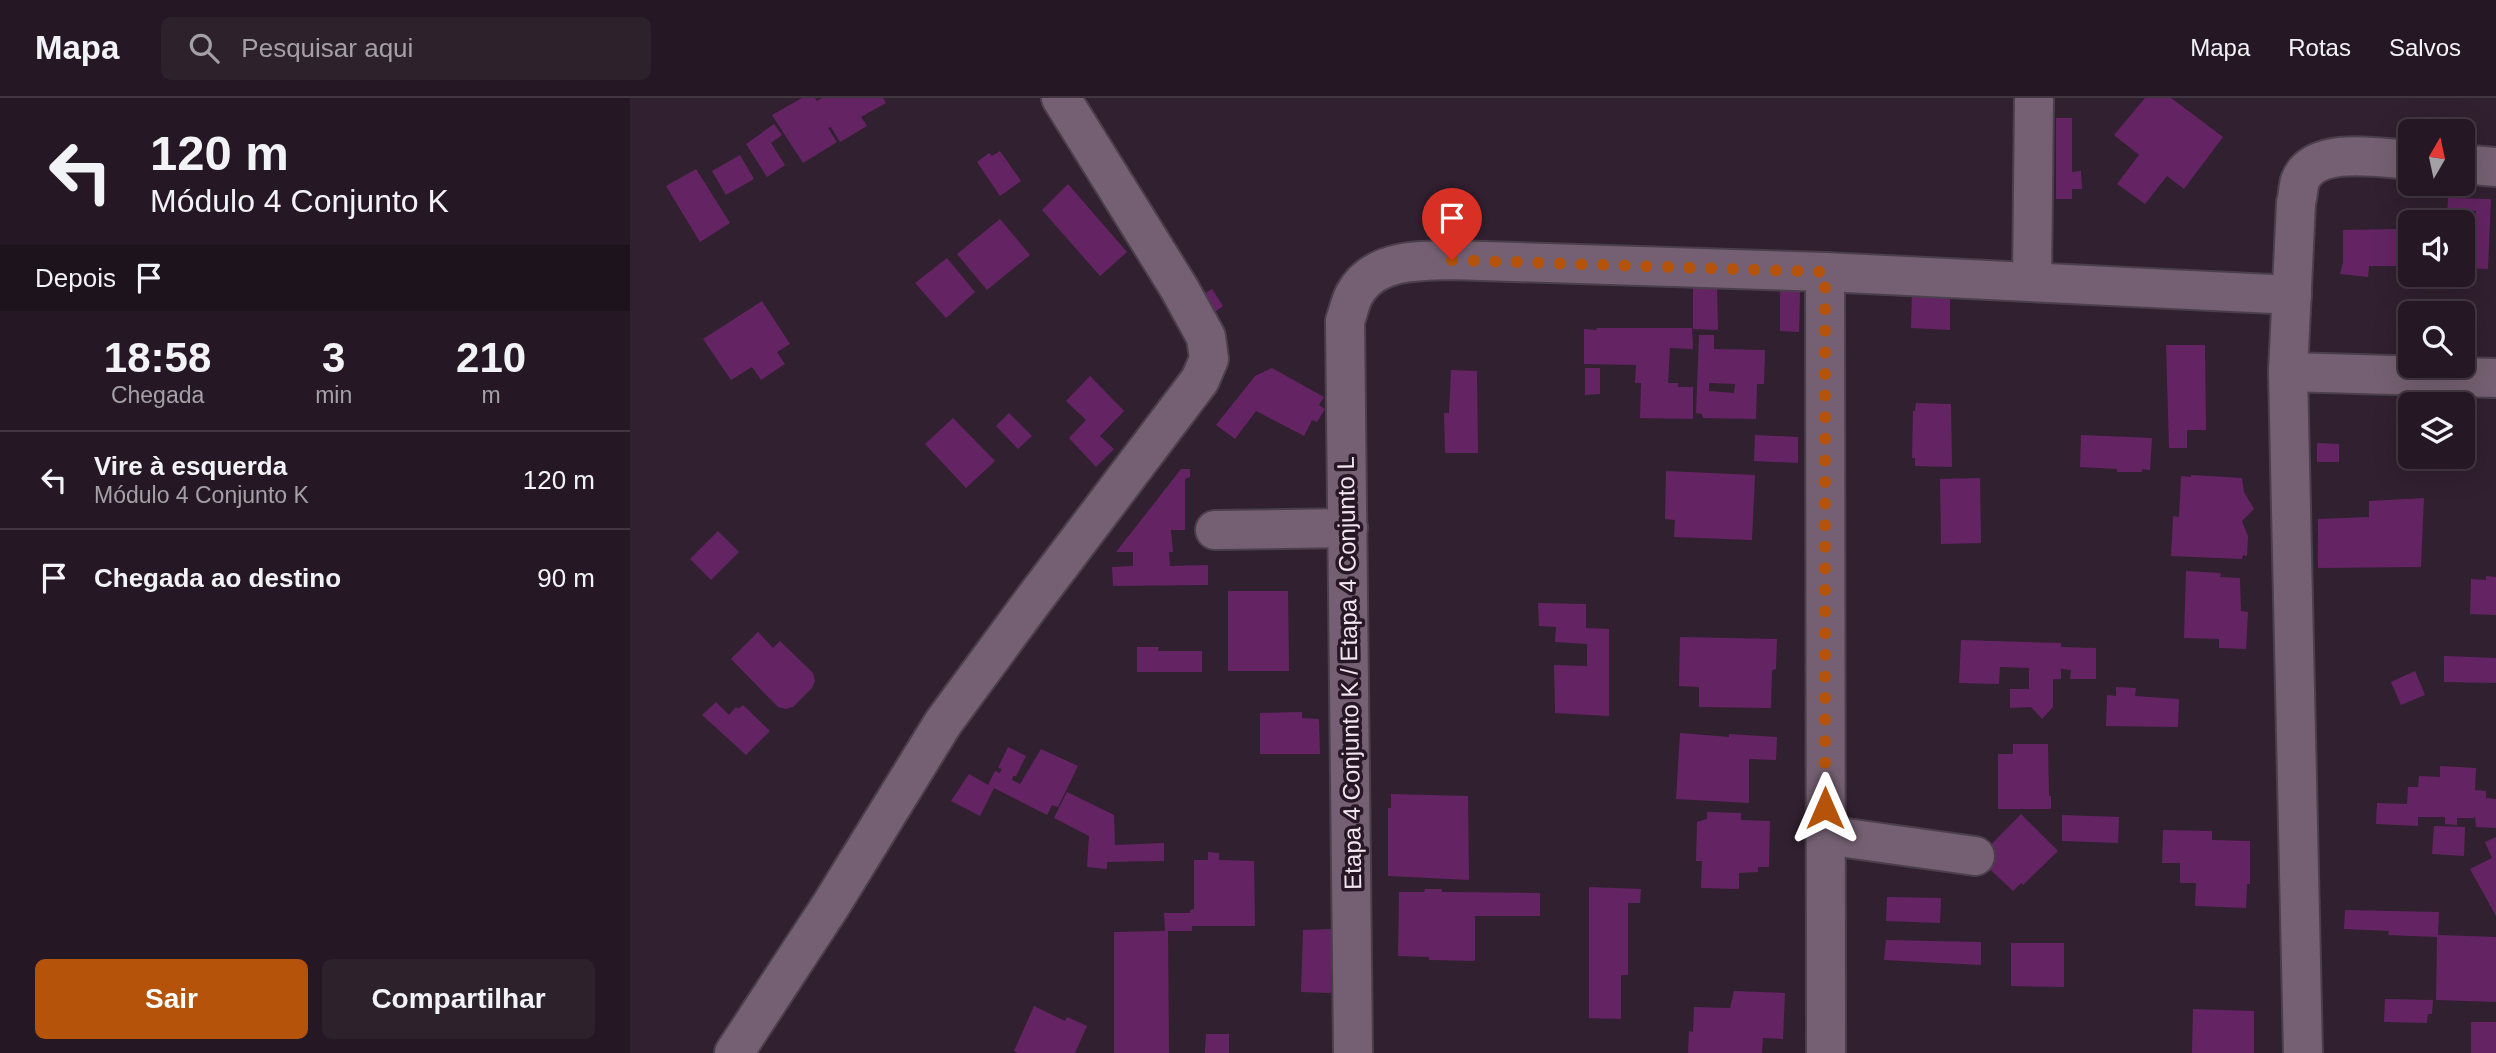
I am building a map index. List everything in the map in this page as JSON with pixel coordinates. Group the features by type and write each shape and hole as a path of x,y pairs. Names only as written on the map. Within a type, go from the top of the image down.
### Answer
{"street":[{"path":"734,1053 831,905 943,723 1206,369 1209,349 1201,327 1180,288 1061,98"},
{"path":"2032,282 2034,98"},
{"path":"2303,1053 2288,372 2297,203 2301,180 2308,169 2325,159 2340,156 2398,159"},
{"path":"2475,165 2496,167"},
{"name":"Etapa 4 Conjunto K / Etapa 4 Conjunto L","path":"1353,1053 1345,321 1354,294 1383,268 1410,261 1452,260 1825,272"},
{"path":"1826,1053 1825,272 2292,295"},
{"path":"2288,372 2496,379"},
{"path":"1215,530 1348,528"},
{"path":"1825,835 1975,856"}],"building":[{"path":"802,98 815,98 817,101 822,98 883,98 886,103 861,117 867,126 840,142 831,127 828,128 837,142 803,163 772,115"},
{"path":"2145,98 2171,98 2223,137 2184,189 2167,176 2145,204 2117,184 2139,155 2114,135"},
{"path":"2056,118 2072,118 2072,172 2081,171 2082,189 2072,189 2072,199 2056,199"},
{"path":"774,124 782,135 771,143 785,165 767,177 746,144"},
{"path":"1000,151 1021,181 1000,196 977,162 989,153 992,156"},
{"path":"740,155 754,179 726,195 712,171"},
{"path":"696,169 730,223 700,242 666,186"},
{"path":"1068,184 1127,252 1100,276 1042,210"},
{"path":"2448,198 2491,199 2488,269 2475,268 2476,211 2448,210"},
{"path":"1000,219 1030,255 987,290 957,254"},
{"path":"2398,229 2398,266 2369,266 2368,277 2340,274 2343,262 2343,230"},
{"path":"947,258 975,292 946,318 915,283"},
{"path":"1693,287 1717,288 1718,330 1693,329"},
{"path":"1212,289 1223,306 1214,313 1202,295"},
{"path":"1780,290 1800,291 1799,332 1780,331"},
{"path":"1912,293 1950,294 1950,330 1911,328"},
{"path":"762,301 790,344 777,352 785,364 761,380 752,367 731,380 703,339"},
{"path":"1692,328 1693,349 1670,348 1668,383 1678,383 1678,387 1693,387 1693,419 1640,418 1641,383 1635,383 1636,365 1584,364 1584,329"},
{"path":"1699,335 1714,335 1714,349 1765,350 1764,384 1757,384 1756,419 1703,418 1702,414 1696,413","holes":["1709,383 1735,384 1734,393 1709,391"]},
{"path":"2166,345 2205,345 2206,430 2187,430 2187,448 2169,448"},
{"path":"1272,368 1324,397 1319,405 1325,409 1317,422 1312,420 1304,436 1256,411 1235,439 1216,425 1255,376"},
{"path":"1585,368 1600,368 1600,394 1585,395"},
{"path":"1451,370 1477,371 1478,453 1445,453 1444,413 1449,413"},
{"path":"1090,376 1124,411 1100,436 1114,449 1096,467 1069,438 1086,420 1066,401"},
{"path":"1916,403 1951,404 1952,467 1915,466 1915,458 1912,458 1913,411"},
{"path":"1009,413 1032,436 1018,449 996,426"},
{"path":"953,418 995,461 966,488 925,444"},
{"path":"1755,435 1798,437 1798,463 1754,461"},
{"path":"2081,435 2152,438 2150,470 2117,472 2117,469 2080,467"},
{"path":"2317,443 2339,444 2339,462 2317,462"},
{"path":"1181,469 1190,469 1190,477 1185,479 1185,530 1171,530 1173,552 1169,552 1170,566 1208,565 1208,585 1113,586 1112,567 1133,566 1133,552 1116,552"},
{"path":"1666,471 1755,475 1752,540 1674,537 1675,520 1665,519"},
{"path":"2181,476 2242,478 2244,492 2254,509 2242,521 2248,536 2247,556 2243,555 2242,559 2171,556 2173,516 2179,517"},
{"path":"1980,478 1981,543 1941,544 1940,479"},
{"path":"2424,498 2421,567 2318,568 2318,519 2369,517 2369,501"},
{"path":"718,531 739,552 711,580 690,559"},
{"path":"2186,571 2221,573 2220,577 2240,578 2241,611 2248,612 2246,649 2219,648 2219,639 2184,638"},
{"path":"2486,576 2496,577 2496,615 2470,614 2471,579 2486,580"},
{"path":"1228,591 1288,591 1289,671 1228,671"},
{"path":"1538,603 1586,604 1586,628 1609,629 1609,716 1555,713 1554,665 1587,666 1587,644 1555,642 1556,627 1539,626"},
{"path":"758,632 773,648 780,641 813,673 815,681 812,688 793,707 778,707 731,659"},
{"path":"1680,637 1777,639 1776,669 1772,670 1771,708 1699,707 1699,687 1679,686"},
{"path":"1961,640 2061,643 2061,647 2096,648 2096,679 2070,679 2071,670 2061,669 2061,679 2053,679 2053,707 2042,719 2031,707 2010,708 2010,689 2029,689 2029,668 2000,667 1999,684 1959,683"},
{"path":"1137,647 1159,647 1158,651 1202,651 1202,672 1137,672"},
{"path":"2444,656 2496,658 2496,683 2444,682"},
{"path":"2415,671 2425,695 2401,705 2391,682"},
{"path":"2116,687 2136,688 2135,696 2179,699 2178,727 2106,726 2107,695 2116,696"},
{"path":"716,702 729,715 736,707 738,709 743,705 770,731 746,755 702,715"},
{"path":"1302,712 1302,718 1319,719 1320,754 1260,754 1260,713"},
{"path":"1680,733 1777,737 1776,760 1749,759 1749,803 1676,799"},
{"path":"2013,744 2048,744 2051,809 1998,809 1998,754 2013,754"},
{"path":"1008,747 1026,756 1012,780 1020,784 1041,749 1078,766 1058,807 1052,805 1047,815 994,788 980,816 951,801 969,774 988,785 995,771 1000,773 1002,769 998,768"},
{"path":"2440,766 2476,768 2475,790 2486,791 2486,798 2496,799 2496,828 2476,827 2475,816 2457,818 2457,825 2445,824 2445,817 2418,817 2418,826 2376,824 2377,803 2407,804 2408,787 2418,787 2419,776 2440,777"},
{"path":"1067,792 1114,815 1115,845 1164,843 1164,861 1107,862 1107,869 1087,867 1089,836 1054,818"},
{"path":"1391,794 1468,796 1469,880 1388,876 1388,808 1391,808"},
{"path":"1707,812 1741,813 1741,820 1770,821 1769,867 1758,867 1758,872 1739,873 1739,889 1701,888 1702,861 1696,861 1697,822 1707,819"},
{"path":"2021,814 2058,851 2023,885 2021,883 2013,891 1978,858"},
{"path":"2062,815 2119,817 2118,843 2062,841"},
{"path":"2434,826 2465,827 2464,856 2432,854"},
{"path":"2163,830 2212,831 2212,840 2250,841 2250,884 2247,884 2246,908 2195,906 2196,883 2180,883 2180,863 2162,863"},
{"path":"2496,837 2496,916 2470,869 2492,858 2485,842"},
{"path":"1208,852 1219,853 1219,860 1254,861 1255,926 1192,926 1192,931 1168,931 1169,1053 1114,1053 1114,932 1165,931 1164,913 1190,913 1190,910 1194,909 1194,860 1208,860"},
{"path":"1589,887 1641,889 1640,903 1628,903 1628,975 1621,975 1621,1019 1589,1018"},
{"path":"1425,889 1442,889 1442,892 1540,893 1540,916 1475,916 1475,961 1398,956 1399,892 1424,892"},
{"path":"1887,897 1941,898 1940,923 1886,921"},
{"path":"2345,910 2439,912 2438,935 2496,937 2496,1002 2436,1000 2437,937 2388,935 2389,931 2344,929"},
{"path":"1331,929 1331,993 1301,992 1303,930"},
{"path":"1886,940 1981,942 1981,965 1884,960"},
{"path":"2011,943 2064,943 2064,987 2011,986"},
{"path":"1734,991 1785,993 1783,1039 1763,1038 1762,1053 1688,1053 1689,1031 1693,1032 1694,1007 1730,1008"},
{"path":"2385,999 2433,1000 2432,1014 2428,1014 2427,1023 2384,1022"},
{"path":"1034,1006 1065,1021 1067,1017 1087,1026 1075,1053 1014,1051"},
{"path":"2193,1009 2254,1011 2254,1053 2192,1053"},
{"path":"2471,1022 2496,1022 2496,1053 2471,1053"},
{"path":"1206,1034 1229,1034 1229,1053 1205,1053"}],"route":[{"path":"1452,260 1825,272 1825,808"}]}
